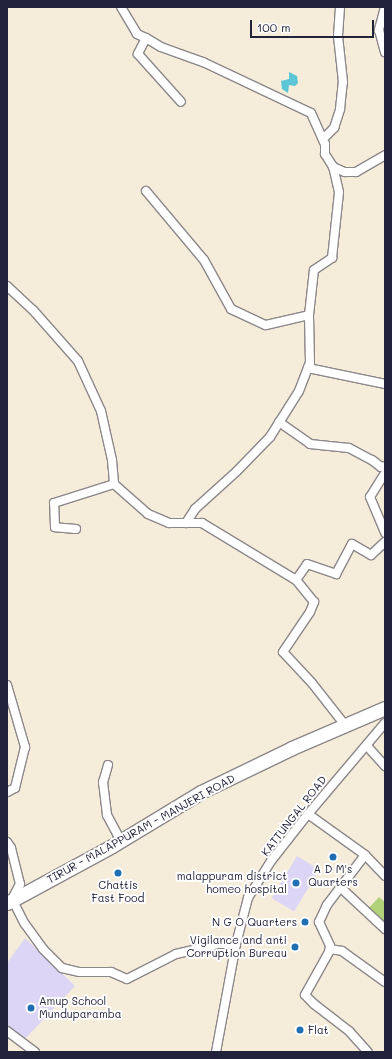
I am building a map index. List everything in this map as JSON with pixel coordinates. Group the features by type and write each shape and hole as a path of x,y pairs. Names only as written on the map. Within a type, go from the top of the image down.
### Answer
{"main road":[{"name":"TIRUR - MALAPPURAM - MANJERI ROAD","path":"10,901 121,841 201,792 292,748 385,708"}],"street":[{"path":"121,7 137,34 161,47 203,62 311,113 323,139 325,154 333,167 339,192 332,258 314,270 309,315 311,367 299,391 270,437 236,472 195,509 186,523"},
{"path":"323,139 334,128 340,109 343,82 338,36 340,7"},
{"path":"385,7 379,30 385,52"},
{"path":"146,38 138,54 182,102"},
{"path":"333,167 345,172 356,172 385,155"},
{"path":"146,191 204,260 231,309 266,325 309,315"},
{"path":"7,286 33,310 78,361 101,411 112,460 114,484 148,514 169,523 202,523 296,580 314,602 310,612 282,652 312,683 345,725"},
{"path":"311,367 385,384"},
{"path":"279,422 310,444 349,448 372,460 380,467 385,466"},
{"path":"385,473 370,497 385,533"},
{"path":"76,529 55,527 54,503 114,484"},
{"path":"296,580 307,564 336,574 352,544 371,555 385,542"},
{"path":"7,685 25,747 15,788 7,792"},
{"name":"KATTUNGAL ROAD","path":"216,1052 236,944 248,898 272,861 308,814 385,723"},
{"path":"367,746 385,766"},
{"path":"108,765 103,782 107,815 121,841"},
{"path":"308,814 365,855 385,876"},
{"path":"7,842 11,848 20,884 10,901 43,948 62,968 80,972 111,972 127,979 176,954 218,944 236,944"},
{"path":"330,949 319,922 327,905 365,855"},
{"path":"340,887 385,929"},
{"path":"330,949 342,951 385,982"},
{"path":"330,949 305,995 314,1004 349,1031 363,1050"},
{"path":"7,1031 35,1052"}],"shaded area":[{"name":"malappuram district homeo hospital","path":"297,856 319,869 294,911 272,898"},
{"name":"Amup School Munduparamba","path":"25,938 75,986 23,1041 7,1029 7,963"}],"green space":[{"path":"379,897 385,902 385,924 368,909"}],"water":[{"path":"289,72 297,76 298,83 295,86 289,85 288,93 282,89 281,81 289,79"}],"place":[{"name":"A D M's Quarters","path":"333,857"},
{"name":"Chattis Fast Food","path":"118,873"},
{"name":"malappuram district homeo hospital","path":"296,883"},
{"name":"N G O Quarters","path":"305,922"},
{"name":"Vigilance and anti Corruption Bureau","path":"295,947"},
{"name":"Amup School Munduparamba","path":"31,1008"},
{"name":"Flat","path":"300,1030"}]}
